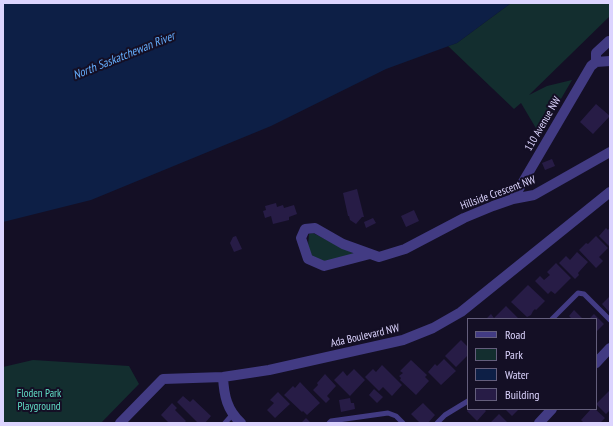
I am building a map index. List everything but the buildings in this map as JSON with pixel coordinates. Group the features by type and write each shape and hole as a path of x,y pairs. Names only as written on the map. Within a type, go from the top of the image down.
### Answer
{"street":[{"name":"110 Avenue NW","path":"513,199 591,66 596,62 596,53 606,42 610,42"},
{"path":"596,62 610,61"},
{"name":"Hillside Crescent NW","path":"370,254 324,266 308,259 301,238 304,228 315,228 343,244 379,257 405,249 464,218 513,199 534,194 610,152"},
{"name":"Ada Boulevard NW","path":"120,423 163,379 224,377 269,370 403,340 433,328 467,307 610,192"},
{"path":"597,362 610,348"},
{"path":"224,377 225,399 232,415 241,423"},
{"path":"539,423 551,410"}],"lane":[{"path":"553,318 578,293 584,294 610,320"},
{"path":"437,423 445,415 467,402"},
{"path":"329,423 331,421 388,413 396,416 403,423"},
{"path":"225,423 232,415"}],"green space":[{"path":"511,3 610,3 610,16 529,95 547,86 572,80 540,135 521,103 514,109 448,46 457,43"},
{"path":"313,233 357,255 325,262 312,257 308,247 309,234"},
{"name":"Floden Park Playground","path":"33,360 129,366 139,384 101,423 3,423 3,367"}],"water":[{"name":"North Saskatchewan River","path":"3,3 511,3 457,43 386,69 271,126 91,200 3,222"}]}
